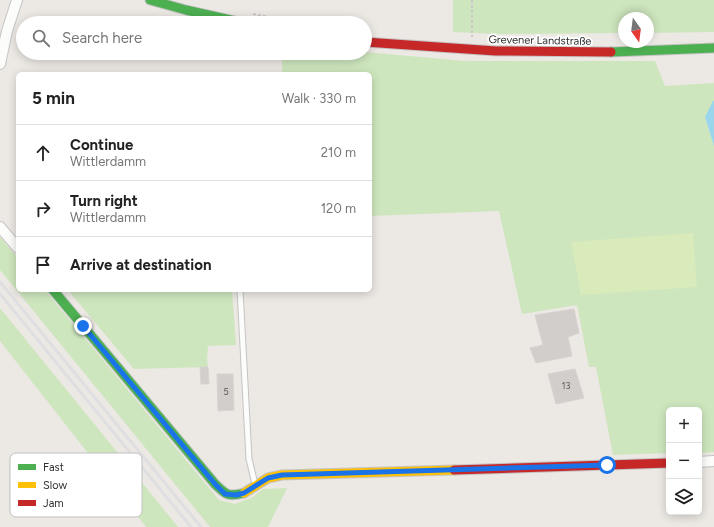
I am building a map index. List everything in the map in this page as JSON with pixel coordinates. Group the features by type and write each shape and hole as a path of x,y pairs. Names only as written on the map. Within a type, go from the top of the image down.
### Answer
{"street":[{"path":"0,64 7,31 17,0"},
{"path":"150,0 213,16"},
{"name":"Grevener Landstraße","path":"372,43 426,48 518,52 623,52 714,48"},
{"path":"0,227 16,246"},
{"path":"55,292 225,494 236,495 244,493 268,478 282,475 666,463"},
{"path":"702,462 714,461"}],"lane":[{"path":"240,292 249,459 256,485"}],"path":[{"path":"472,0 472,39"}],"green space":[{"path":"453,0 714,0 714,32 654,33 654,12 618,12 618,33 498,34 453,32"},
{"path":"372,53 465,61 655,61 665,86 714,83 714,101 705,117 714,146 714,452 702,453 702,407 666,407 666,453 613,455 596,367 589,367 577,305 522,314 499,211 372,216 372,72 282,72 282,60 372,60"},
{"path":"693,233 697,287 581,295 571,242"},
{"path":"0,237 16,256 16,290 0,270"},
{"path":"18,292 47,292 219,500 235,504 253,497 263,489 287,488 268,527 210,527"},
{"path":"70,292 232,292 236,345 208,346 208,367 134,369"},
{"path":"0,308 118,453 88,453 0,341"},
{"path":"142,483 178,527 146,527 138,517 142,517"}],"water":[{"path":"714,101 714,146 705,117"}],"building":[{"path":"574,309 579,333 568,337 572,356 536,363 530,348 543,345 535,315"},
{"path":"200,367 208,367 209,384 201,384"},
{"path":"575,369 584,398 556,404 548,374"},
{"path":"217,374 233,374 234,410 218,411"}],"railway":[{"path":"0,282 140,453"},
{"path":"0,294 130,453"},
{"path":"142,455 201,527"},
{"path":"142,467 191,527"}],"traffic: fast":[{"path":"150,0 213,16"},
{"path":"611,52 714,48"},
{"path":"55,292 215,484 222,491 231,495 244,493"}],"traffic: slow":[{"path":"244,493 268,478 282,475 454,470"}],"traffic: jam":[{"path":"372,42 496,51 611,52"},
{"path":"454,470 666,463"}],"route":[{"path":"83,326 225,494 236,495 244,493 268,478 282,475 607,465"}]}
